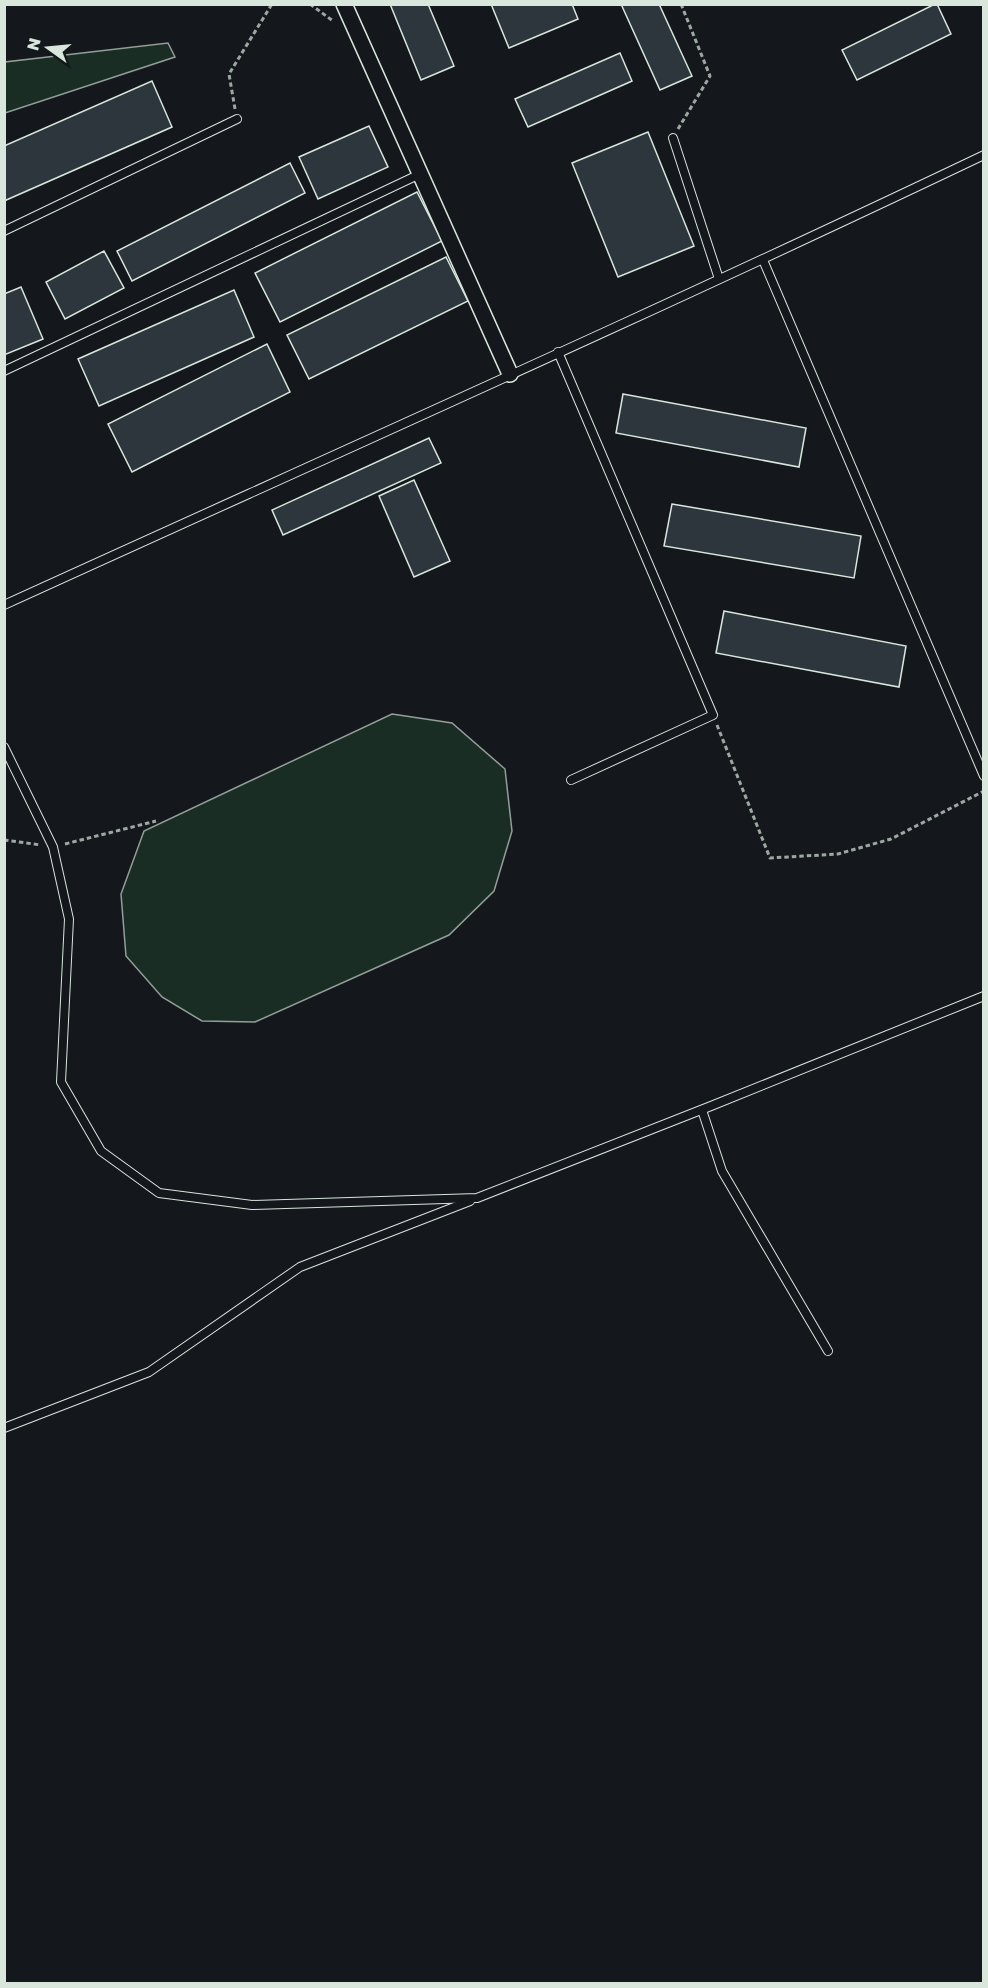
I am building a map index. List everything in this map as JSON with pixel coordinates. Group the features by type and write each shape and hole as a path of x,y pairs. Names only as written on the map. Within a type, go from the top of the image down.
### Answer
{"street":[{"path":"344,4 510,374"}],"lane":[{"path":"4,231 237,119"},
{"path":"673,138 719,279"},
{"path":"4,605 763,260 984,155"},
{"path":"4,371 420,174"},
{"path":"763,260 984,776"},
{"path":"558,352 713,715 571,780"},
{"path":"4,747 53,847 69,919 62,1082 101,1151 159,1193 194,1198 252,1205 477,1198"},
{"path":"4,1428 149,1372 300,1267 702,1110 984,996"},
{"path":"702,1110 722,1171 828,1351"}],"path":[{"path":"237,119 229,74 272,4"},
{"path":"673,138 710,76 681,4"},
{"path":"713,715 770,858 838,854 891,839 984,791"},
{"path":"4,840 53,847 156,821"}],"green space":[{"path":"168,43 175,57 5,113 5,62"},
{"path":"392,714 452,723 505,769 512,831 494,891 449,935 255,1022 202,1021 162,997 126,956 121,894 144,831"}],"building":[{"path":"390,4 428,4 454,66 421,80"},
{"path":"491,4 572,4 578,19 509,48"},
{"path":"621,4 659,4 692,76 660,90"},
{"path":"935,4 951,34 857,80 842,50"},
{"path":"620,53 632,81 528,127 515,99"},
{"path":"152,81 172,127 4,201 4,146"},
{"path":"369,126 388,167 318,199 299,157"},
{"path":"648,132 694,246 618,277 572,163"},
{"path":"290,163 305,193 132,281 117,251"},
{"path":"417,192 442,241 280,322 255,273"},
{"path":"104,251 124,288 65,319 46,282"},
{"path":"446,257 468,301 309,379 287,335"},
{"path":"21,287 43,339 4,355 4,294"},
{"path":"234,290 254,337 99,406 78,359"},
{"path":"267,344 290,392 132,472 108,424"},
{"path":"623,394 806,428 799,467 616,433"},
{"path":"429,438 441,463 283,535 272,510"},
{"path":"414,480 450,561 414,577 379,496"},
{"path":"672,504 861,536 854,578 664,546"},
{"path":"724,611 906,646 899,687 716,653"}]}
